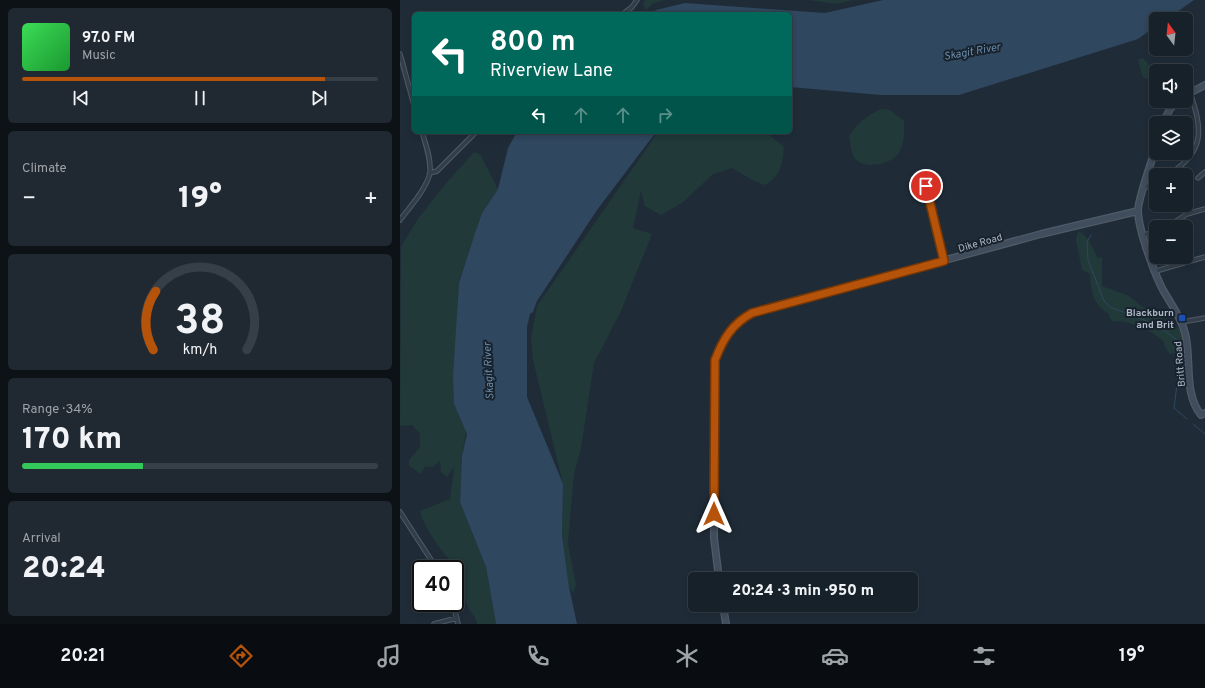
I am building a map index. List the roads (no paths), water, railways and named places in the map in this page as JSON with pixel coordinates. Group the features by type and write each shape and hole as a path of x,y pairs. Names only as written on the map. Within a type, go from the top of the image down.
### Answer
{"street":[{"path":"625,12 632,7 637,0"},
{"path":"400,54 412,98"},
{"path":"1193,90 1205,85"},
{"path":"1180,168 1192,158 1201,139 1200,123 1193,103"},
{"path":"400,220 418,196 430,173 428,152 423,134"},
{"path":"430,173 437,171 474,134"},
{"name":"Britt Road","path":"1152,160 1138,211 1144,235 1163,289 1182,322 1188,347 1190,391 1196,409 1204,416"},
{"path":"1198,178 1205,172"},
{"path":"926,186 944,261"},
{"path":"1144,188 1149,186"},
{"path":"1178,220 1187,214 1205,209"},
{"name":"Dike Road","path":"718,572 714,538 715,360 722,341 731,328 742,318 765,309 1041,234 1138,211"},
{"path":"1144,235 1149,233"},
{"path":"1156,271 1205,257"},
{"path":"1182,322 1205,318"},
{"path":"400,512 431,560"},
{"path":"455,612 458,624"},
{"path":"724,612 726,624"},
{"path":"434,624 457,618"}],"water":[{"name":"Skagit River","path":"883,0 1194,0 1177,12 1149,12 1149,31 1138,39 959,95 881,95 792,87 792,12 653,12 685,3 825,13"},
{"name":"Skagit River","path":"516,134 654,134 597,210 537,301 533,312 530,314 527,327 527,397 563,484 562,535 569,587 577,624 496,624 486,567 460,502 462,456 467,434 454,404 453,376 459,283 482,213 498,189 508,148"}],"waterway":[{"path":"1091,235 1087,242 1088,260 1104,301 1110,307 1157,325 1178,341 1181,352 1174,408 1187,419"},
{"path":"1193,424 1205,434"}],"place":[{"name":"Blackburn and Brit","path":"1182,318"}]}
